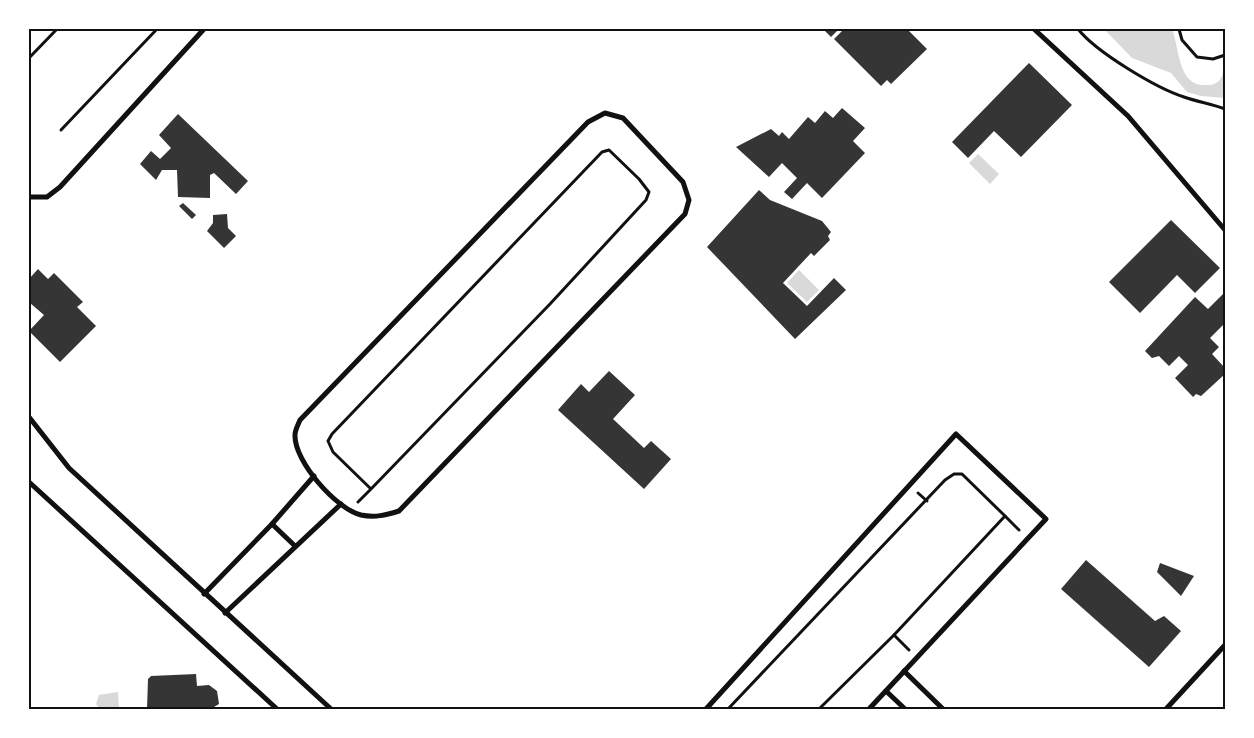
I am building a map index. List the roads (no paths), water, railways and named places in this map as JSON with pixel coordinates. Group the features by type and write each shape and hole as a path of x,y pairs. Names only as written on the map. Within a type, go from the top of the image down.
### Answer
{"street":[{"path":"29,197 47,197 60,187 204,29"},
{"path":"1034,29 1128,116 1225,230"},
{"path":"605,113 623,118 683,182 689,200 685,214 399,511 376,516 359,514 341,504 314,476 301,460 297,447 295,434 300,420 588,122 605,113"},
{"path":"29,417 69,468 331,709"},
{"path":"706,709 956,434 1046,519 869,709"},
{"path":"204,594 272,524 314,476"},
{"path":"29,482 277,709"},
{"path":"225,613 341,504"},
{"path":"272,524 295,546"},
{"path":"1166,709 1225,645"},
{"path":"904,671 943,709"},
{"path":"886,691 905,709"}]}
